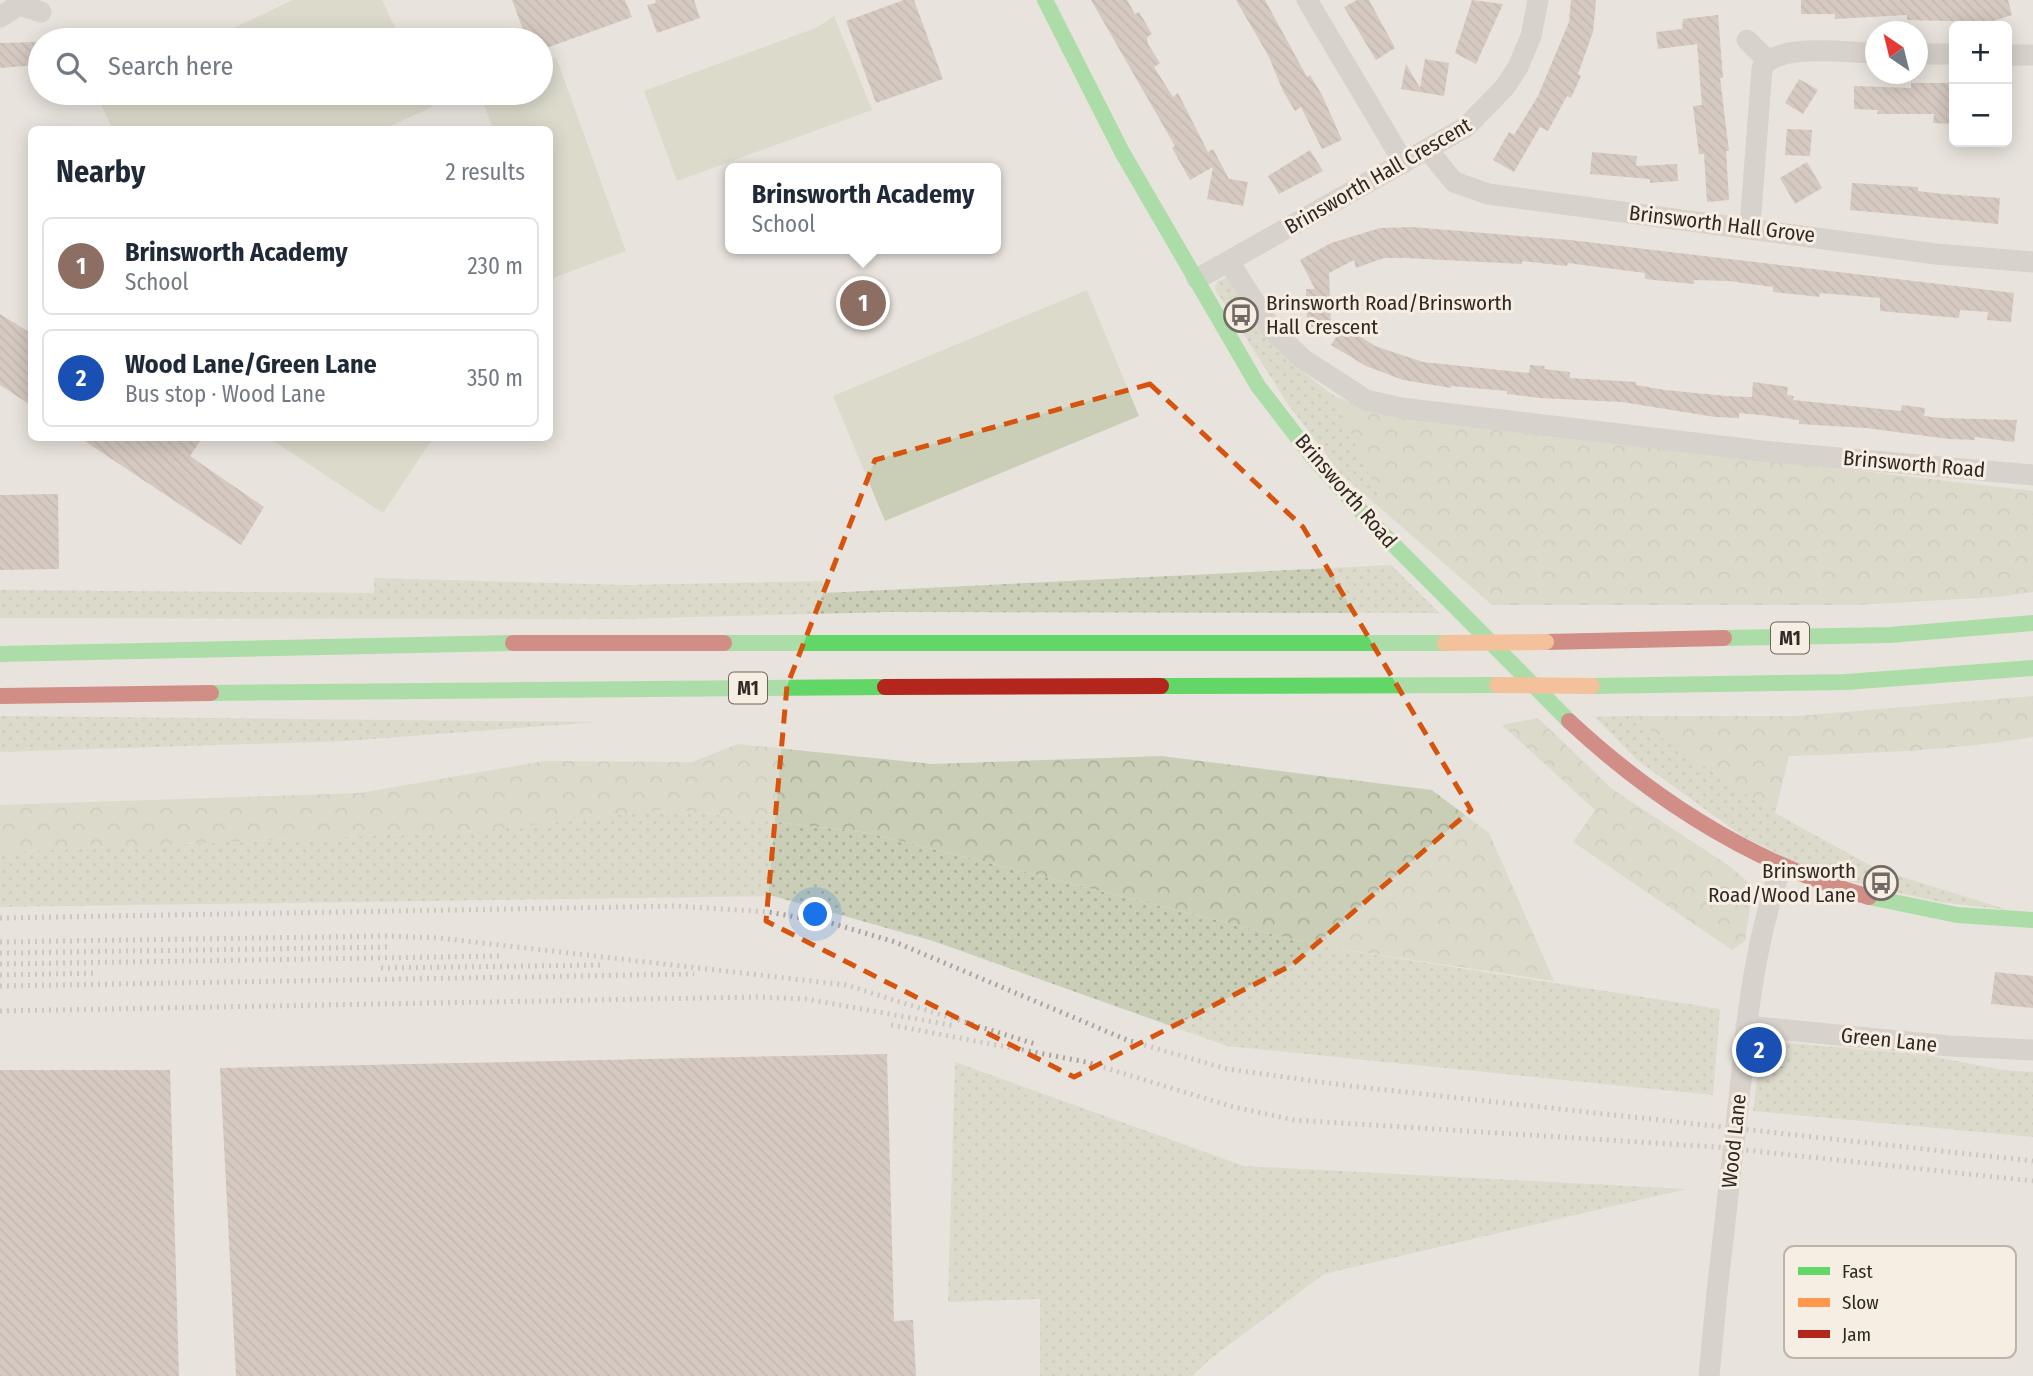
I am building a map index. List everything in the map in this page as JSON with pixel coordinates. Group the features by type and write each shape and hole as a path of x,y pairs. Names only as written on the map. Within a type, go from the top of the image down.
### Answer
{"main road":[{"name":"Brinsworth Road","path":"1045,0 1146,195 1256,383 1349,499 1563,715 1623,767 1706,827 1781,867 1887,902 1972,917 2033,920"},
{"name":"M1","path":"0,654 511,643 1546,642 1890,635 2033,624"},
{"name":"M1","path":"0,696 519,688 1592,686 1846,682 2033,668"}],"street":[{"path":"1307,0 1404,163"},
{"name":"Brinsworth Hall Crescent","path":"1197,279 1466,127 1505,87 1531,36 1538,0"},
{"path":"0,17 18,3 41,12"},
{"path":"1748,40 1767,60"},
{"path":"1750,226 1762,68 1767,60 1779,53 1865,53"},
{"path":"1928,54 1949,54"},
{"path":"2012,55 2033,55"},
{"name":"Brinsworth Hall Grove","path":"1428,150 1454,181 1488,194 1750,226 1936,254 2033,262"},
{"name":"Brinsworth Road","path":"1229,262 1273,331 1303,359 1366,400 1401,408 1762,450 2033,475"},
{"name":"Wood Lane","path":"1709,1376 1746,1026 1761,935 1781,867"},
{"name":"Green Lane","path":"1746,1026 1950,1046 2033,1050"}],"highlighted area":[{"path":"1150,384 1303,527 1471,810 1292,965 1074,1077 766,921 787,686 875,460"}],"green space":[{"path":"293,0 382,0 395,28 234,28"},
{"path":"834,16 872,110 677,181 644,91 816,28"},
{"path":"556,57 626,251 553,278 553,126 492,126 484,105 553,105 553,58"},
{"path":"102,105 432,107 391,126 111,126"},
{"path":"1225,278 1231,280 1297,367 1334,396 1387,514 1341,474 1287,403 1215,289 1217,282"},
{"path":"1087,290 1139,416 885,521 833,396"},
{"path":"1334,396 1391,416 2033,491 2033,592 1997,597 1856,605 1492,605 1387,514"},
{"path":"274,441 431,441 383,513"},
{"path":"1391,565 1439,613 889,612 625,619 0,618 0,590 374,593 374,578 626,585 822,581 824,593"},
{"path":"2033,696 2033,737 1942,748 1789,756 1775,813 1629,716 1797,716"},
{"path":"0,716 597,722 346,741 0,752"},
{"path":"1629,716 1775,813 1877,869 2008,910 1940,902 1821,875 1742,836 1637,760 1595,717"},
{"path":"1538,718 1612,789 1728,865 1753,886 1745,941 1732,950 1573,842 1595,810 1502,725"},
{"path":"738,744 932,764 1161,756 1432,790 1489,833 1554,981 1320,946 869,833 670,809 479,831 0,852 0,805 360,793 544,761 692,762"},
{"path":"670,809 869,833 1320,946 1720,1009 1713,1095 1227,1046 933,941 773,896 0,907 0,852 479,831"},
{"path":"1767,1041 1926,1055 2002,1070 2033,1072 2033,1137 1753,1111 1761,1048"},
{"path":"955,1062 1244,1166 1686,1189 1324,1274 1210,1359 1192,1376 1040,1376 1040,1299 948,1302"}],"building":[{"path":"512,0 625,0 632,17 553,46 553,28 522,28"},
{"path":"655,0 694,0 700,18 657,33 647,5 656,3"},
{"path":"904,0 914,0 943,79 876,103 846,21"},
{"path":"1091,0 1127,0 1135,14 1139,12 1152,34 1147,37 1148,44 1160,63 1154,67 1173,97 1178,93 1208,152 1213,149 1229,179 1248,182 1243,206 1207,199 1213,167 1190,180 1172,148 1175,146"},
{"path":"1236,0 1265,0 1307,77 1310,75 1322,95 1342,140 1322,149 1301,107 1295,111 1283,91 1269,57"},
{"path":"1357,0 1369,0 1395,48 1376,60 1344,7"},
{"path":"1472,0 1503,4 1476,64 1455,53"},
{"path":"1571,0 1596,0 1593,32 1578,74 1581,76 1571,98 1567,96 1548,131 1540,127 1514,172 1493,160 1509,132 1514,135 1538,96 1569,22"},
{"path":"1801,0 2008,0 2012,15 1993,21 1949,21 1907,20 1907,15 1835,19 1835,14 1801,14"},
{"path":"1718,15 1723,78 1720,78 1729,151 1726,151 1729,200 1707,202 1704,154 1699,154 1693,106 1702,105 1697,44 1658,49 1656,32 1682,29 1683,19"},
{"path":"28,42 28,66 0,68 0,43"},
{"path":"1425,59 1449,63 1444,96 1401,89 1406,64 1420,88"},
{"path":"1799,79 1818,90 1803,114 1785,103"},
{"path":"1949,83 1949,124 1933,123 1934,114 1877,114 1878,110 1854,109 1854,86 1911,88 1911,84"},
{"path":"1787,129 1812,130 1810,156 1785,155"},
{"path":"1310,150 1323,171 1279,194 1268,176"},
{"path":"1592,152 1637,156 1636,166 1677,164 1678,181 1650,183 1650,179 1590,174"},
{"path":"1807,162 1822,188 1795,204 1780,178"},
{"path":"1852,183 1918,187 1918,191 2000,198 1998,224 1850,210"},
{"path":"1412,227 1570,240 2014,293 2011,322 1987,320 1988,312 1960,310 1959,318 1880,311 1880,298 1820,293 1819,297 1773,292 1773,287 1729,281 1694,280 1694,284 1645,279 1645,273 1568,263 1567,266 1522,261 1522,264 1384,258 1356,268 1354,260 1329,273 1331,326 1307,327 1306,289 1315,289 1300,260 1331,243 1380,228"},
{"path":"0,314 28,332 28,403 0,385"},
{"path":"1343,326 1375,346 1423,362 1529,373 1530,365 1545,366 1544,369 1570,372 1570,378 1636,382 1636,385 1665,390 1726,396 1752,397 1753,382 1788,387 1787,395 1794,396 1793,400 1901,411 1902,405 1925,408 1924,416 1941,418 2017,420 2014,442 1975,437 1975,440 1949,439 1866,428 1799,424 1799,420 1739,413 1739,418 1715,417 1622,402 1541,398 1507,394 1507,391 1451,388 1403,380 1366,366 1331,345"},
{"path":"85,441 200,441 190,456 264,507 241,545"},
{"path":"58,494 59,569 0,570 0,495"},
{"path":"1995,972 2033,976 2033,1008 1991,1004"},
{"path":"887,1054 894,1321 913,1320 916,1376 236,1376 220,1068"},
{"path":"0,1070 170,1070 179,1376 0,1376"}],"railway":[{"path":"0,918 676,906 768,912 831,923 895,942 1127,1040 1227,1069 1350,1086 2033,1161"},
{"path":"0,942 386,936 439,938 846,985 1035,1044"},
{"path":"0,953 392,947"},
{"path":"0,964 501,956"},
{"path":"381,968 602,965"},
{"path":"0,975 98,973"},
{"path":"0,986 694,974"},
{"path":"0,1011 756,997 806,999 956,1026"},
{"path":"891,1025 1086,1062 1230,1106 1294,1120 1717,1147 2033,1181"}],"traffic: fast":[{"path":"1045,0 1122,152 1258,386 1311,455 1369,520 1569,721"},
{"path":"1724,638 1890,635 2033,623"},
{"path":"0,654 513,643"},
{"path":"724,643 1445,643"},
{"path":"1592,686 1846,682 2033,668"},
{"path":"1161,686 1497,685"},
{"path":"211,693 885,687"},
{"path":"1869,897 1957,915 2033,920"}],"traffic: jam":[{"path":"1546,642 1724,638"},
{"path":"513,643 724,643"},
{"path":"885,687 1161,686"},
{"path":"0,696 211,693"},
{"path":"1569,721 1636,778 1708,827 1786,867 1869,897"}],"traffic: slow":[{"path":"1445,643 1546,642"},
{"path":"1497,685 1592,686"}],"place":[{"name":"Brinsworth Academy","path":"863,303"},
{"name":"Brinsworth Road/Brinsworth Hall Crescent","path":"1241,315"},
{"name":"Brinsworth Road/Wood Lane","path":"1881,883"},
{"name":"Wood Lane/Green Lane","path":"1759,1050"}]}
